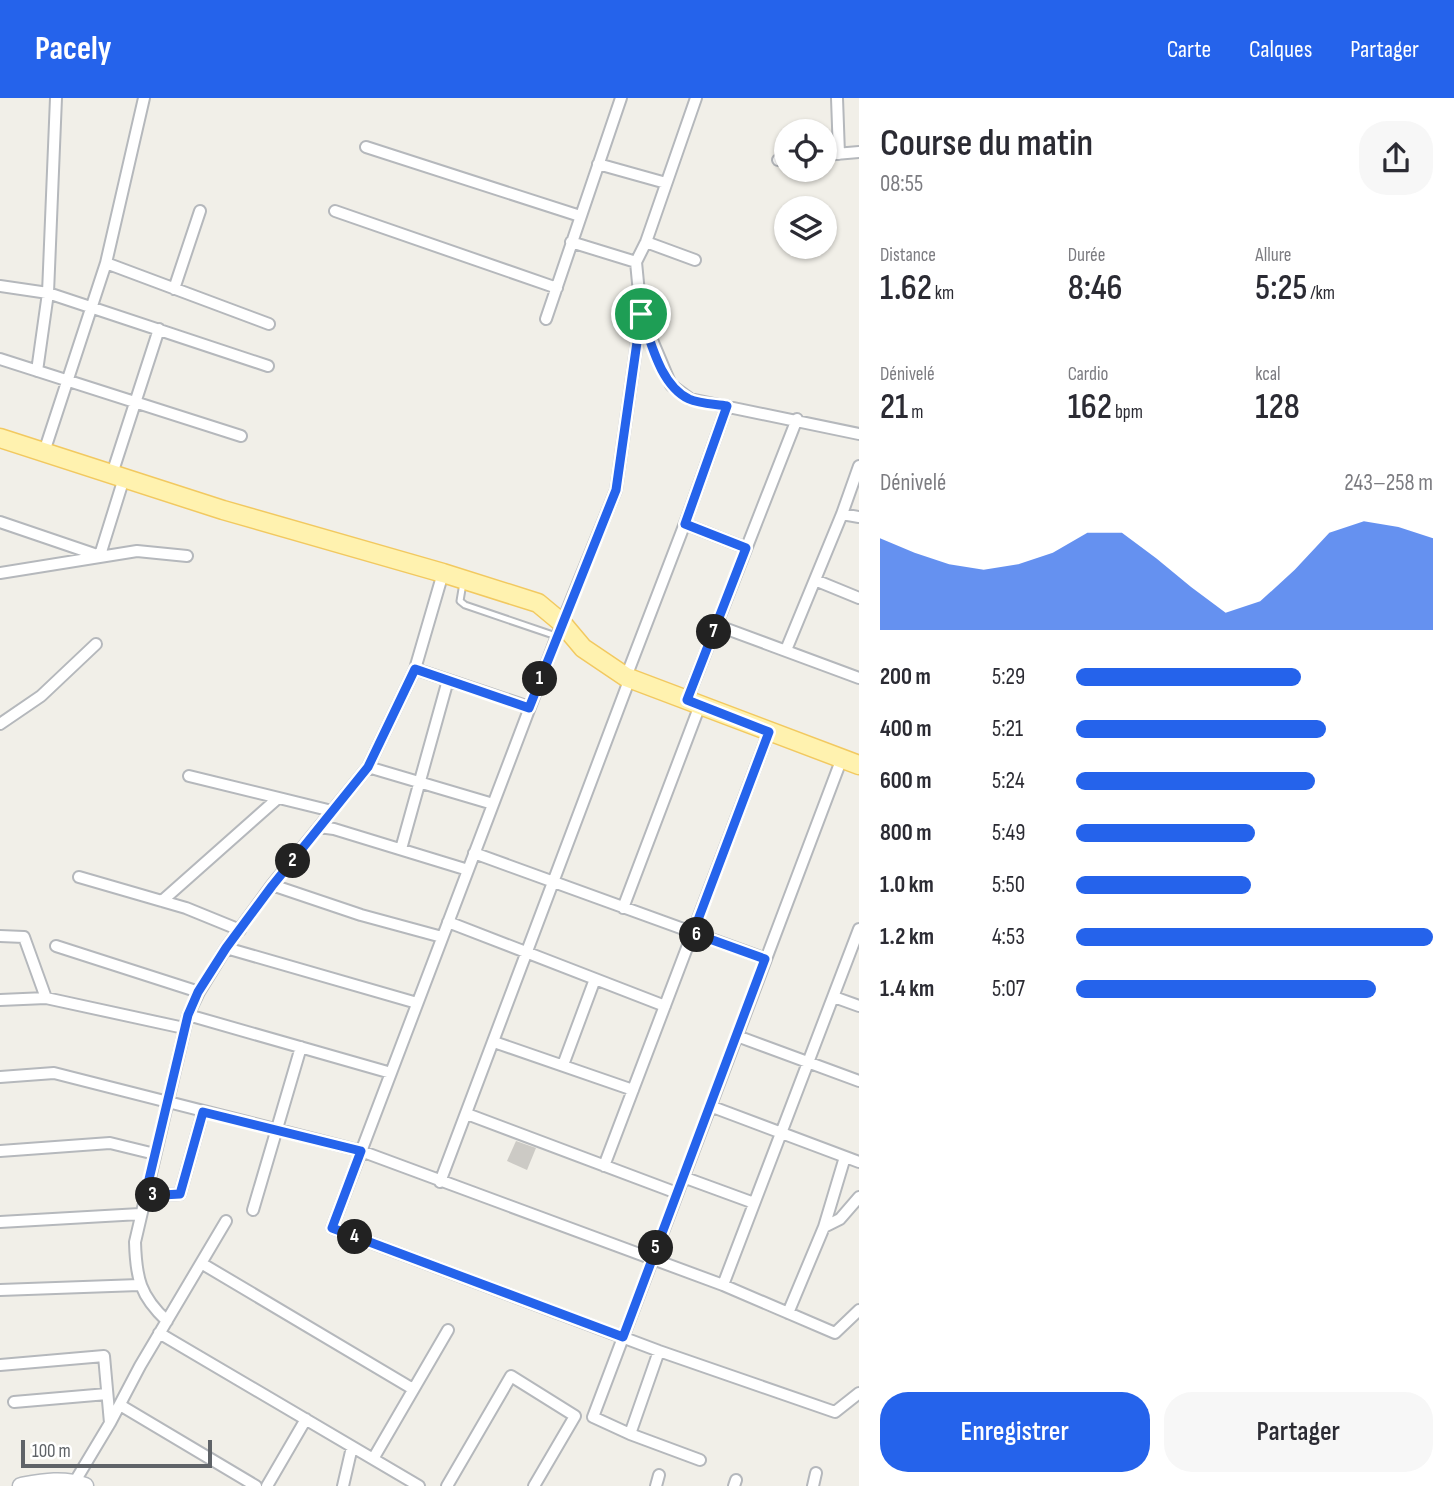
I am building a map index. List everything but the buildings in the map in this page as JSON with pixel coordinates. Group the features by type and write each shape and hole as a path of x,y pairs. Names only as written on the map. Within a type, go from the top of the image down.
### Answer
{"main road":[{"path":"0,438 222,510 464,579 538,603 559,629 628,677 859,765"}],"street":[{"path":"37,371 48,293 56,98"},
{"path":"44,452 106,263 144,98"},
{"path":"546,319 621,98"},
{"path":"696,98 646,242 636,262 641,314 616,490 559,629 332,1228 659,1351 835,1412 859,1393"},
{"path":"837,98 839,154 859,152"},
{"path":"366,147 580,216"},
{"path":"597,164 666,183"},
{"path":"173,289 200,211"},
{"path":"335,211 557,288"},
{"path":"571,242 636,262"},
{"path":"646,242 695,260"},
{"path":"106,263 268,324"},
{"path":"0,286 48,293 268,366"},
{"path":"641,314 653,348 671,385 690,399 797,419 859,434"},
{"path":"100,555 135,402 159,329"},
{"path":"0,359 241,436"},
{"path":"440,1182 727,406"},
{"path":"623,908 694,703 716,625 797,419"},
{"path":"786,650 859,467"},
{"path":"842,514 859,517"},
{"path":"0,522 100,555"},
{"path":"685,524 746,548"},
{"path":"0,573 136,551 187,556"},
{"path":"167,1321 154,1309 139,1285 135,1267 135,1242 188,1015 198,992 226,948 368,767 415,669 443,573"},
{"path":"816,580 859,598"},
{"path":"716,625 859,678"},
{"path":"0,724 41,696 96,644"},
{"path":"415,669 529,708"},
{"path":"401,849 448,680"},
{"path":"604,1166 769,732"},
{"path":"700,1460 593,1417 842,758"},
{"path":"368,767 493,804"},
{"path":"189,776 332,811"},
{"path":"162,901 277,799"},
{"path":"319,827 334,829 468,870"},
{"path":"474,853 765,959"},
{"path":"79,877 186,908 240,930"},
{"path":"272,886 361,915 442,937"},
{"path":"448,922 665,1006"},
{"path":"723,1285 859,929"},
{"path":"0,936 24,937 46,998"},
{"path":"56,946 198,992"},
{"path":"226,948 417,1003"},
{"path":"563,1065 595,979"},
{"path":"834,997 859,1006"},
{"path":"0,1000 46,998 184,1028"},
{"path":"188,1015 391,1073"},
{"path":"737,1036 859,1082"},
{"path":"494,1042 633,1090"},
{"path":"253,1210 300,1047"},
{"path":"0,1077 54,1073 361,1151 653,1258 835,1333 859,1310"},
{"path":"710,1106 859,1162"},
{"path":"145,1196 180,1194 203,1112"},
{"path":"467,1114 677,1193"},
{"path":"0,1151 110,1143 155,1154"},
{"path":"788,1313 824,1227 845,1157"},
{"path":"683,1177 754,1203"},
{"path":"824,1227 840,1219 859,1197"},
{"path":"0,1222 140,1214"},
{"path":"21,1486 52,1481 77,1484 159,1333 226,1221"},
{"path":"201,1263 413,1390"},
{"path":"0,1290 139,1285"},
{"path":"373,1459 448,1330"},
{"path":"159,1333 419,1486"},
{"path":"630,1434 659,1351"},
{"path":"0,1365 104,1356 110,1423"},
{"path":"447,1486 511,1376 575,1416 534,1486"},
{"path":"14,1402 107,1394"},
{"path":"120,1405 256,1486"},
{"path":"267,1486 306,1419"},
{"path":"343,1486 352,1447"},
{"path":"813,1486 816,1473"}],"lane":[{"path":"464,579 459,596 465,605 559,629"}],"route":[{"path":"641,314 653,348 671,385 690,399 727,406 685,524 746,548 687,700 769,732 693,933 765,959 623,1337 332,1228 361,1151 203,1112 180,1194 145,1196 188,1015 198,992 226,948 272,886 368,767 415,669 529,708 616,490 641,314"}]}
